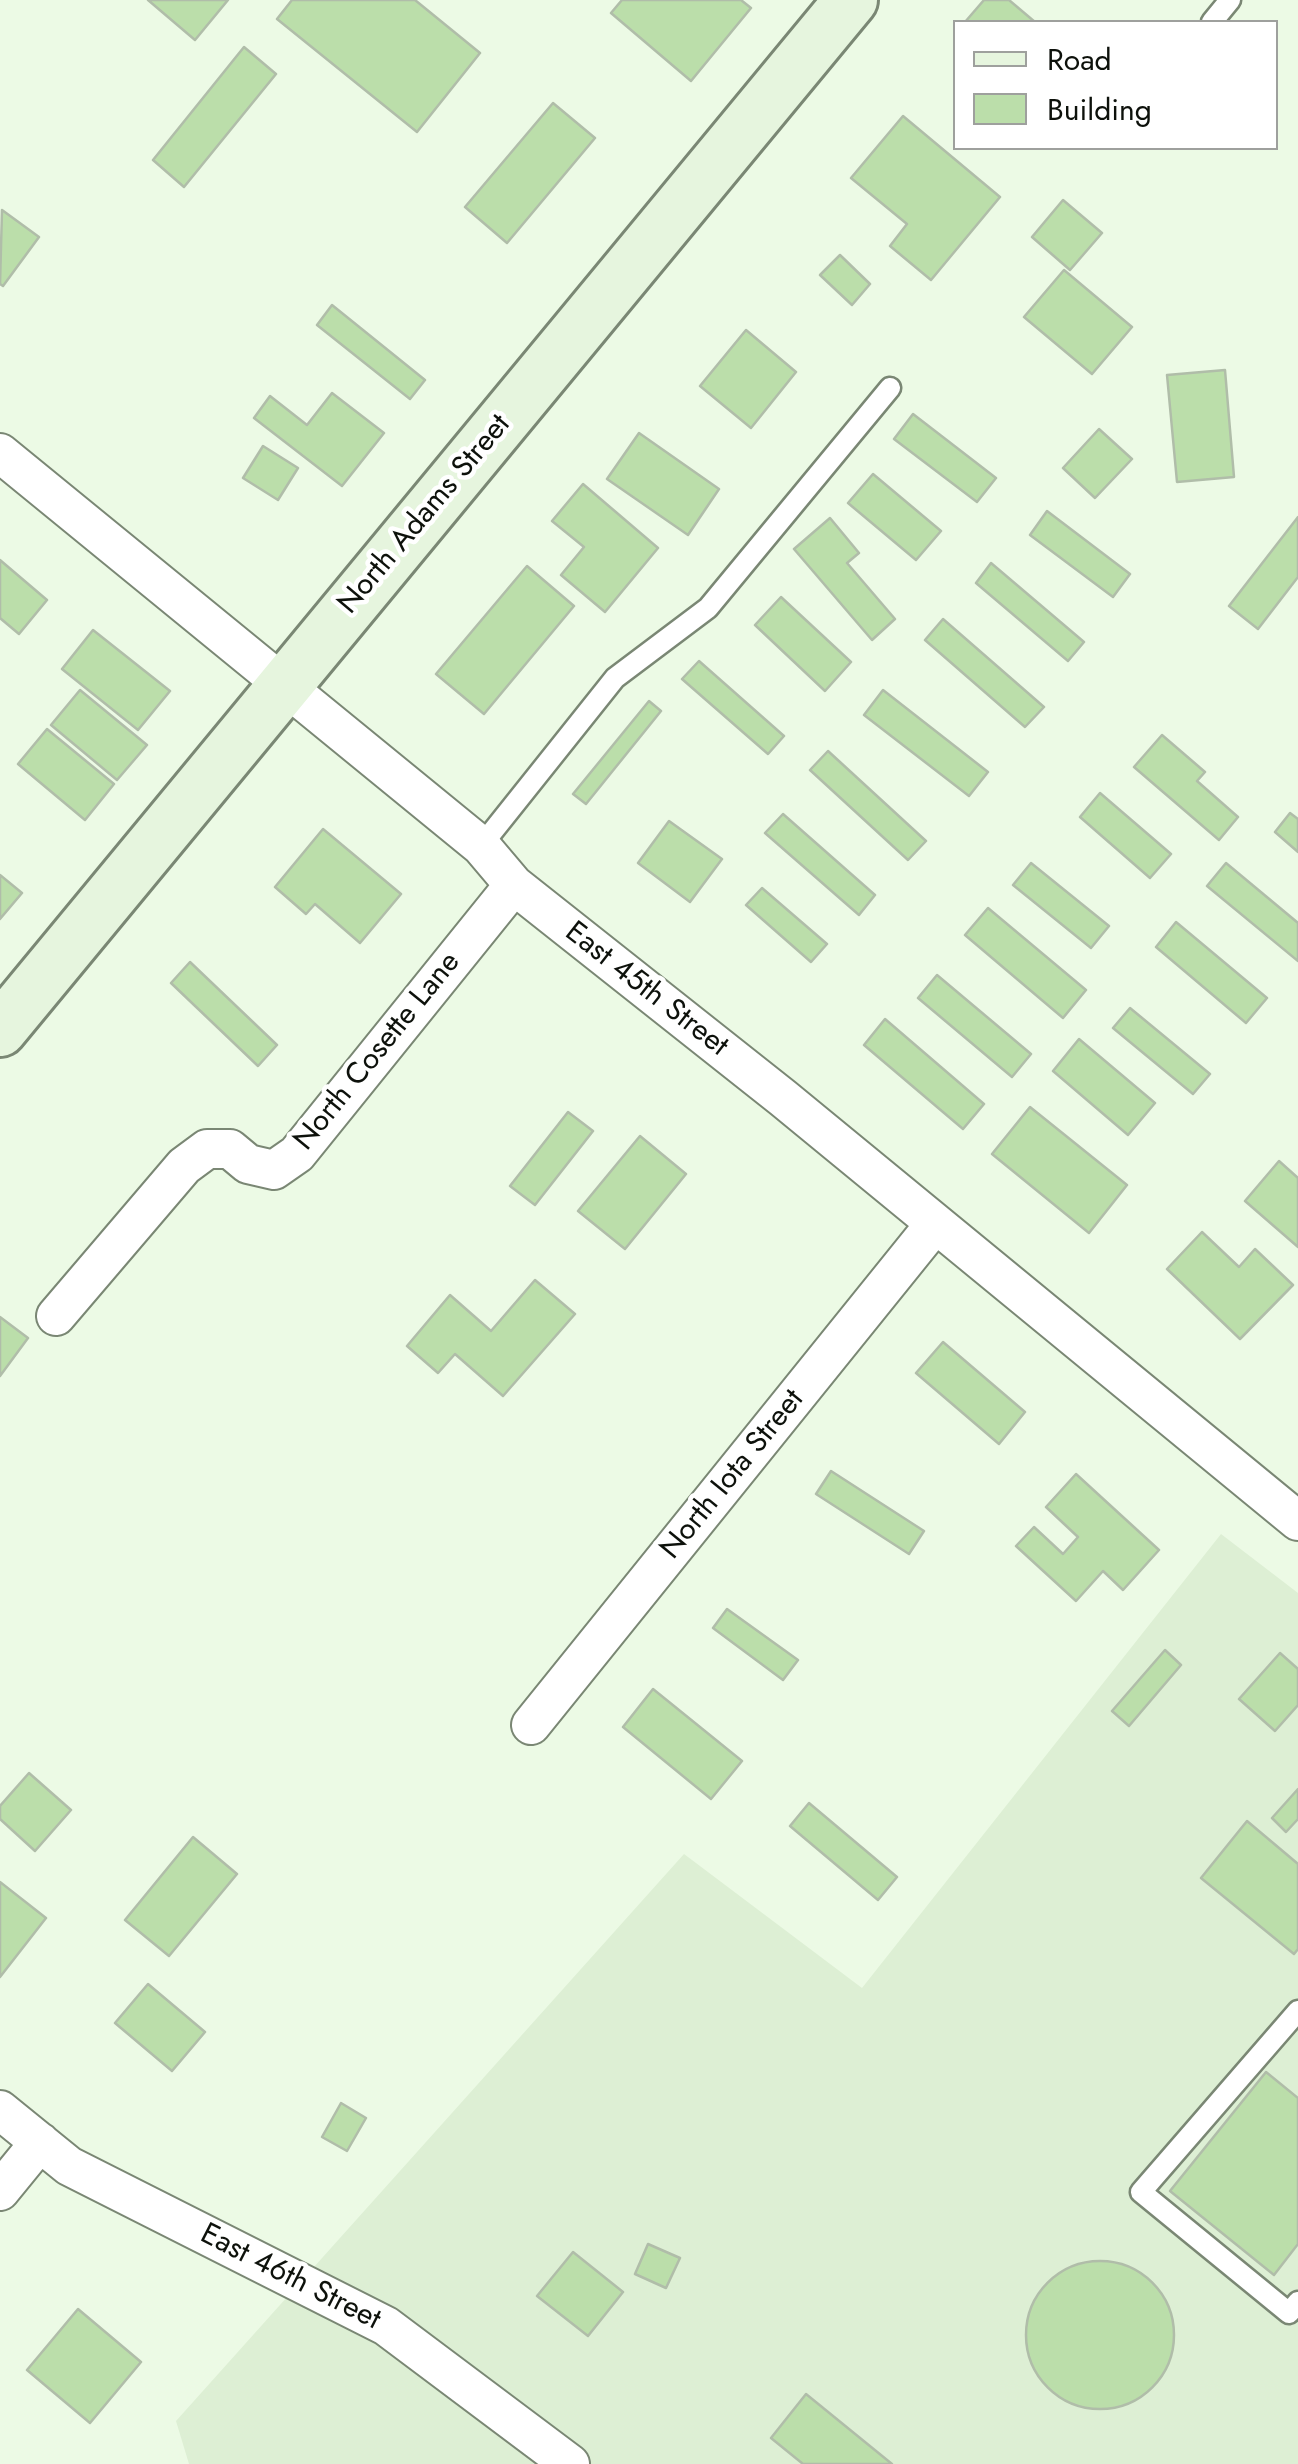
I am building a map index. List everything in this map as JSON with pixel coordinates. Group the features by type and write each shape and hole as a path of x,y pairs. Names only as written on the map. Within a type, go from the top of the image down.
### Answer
{"street":[{"name":"North Adams Street","path":"0,1030 851,0"},
{"name":"East 45th Street","path":"0,454 481,846 514,885 1298,1521"},
{"name":"North Cosette Lane","path":"56,1316 184,1166 207,1150 230,1150 248,1164 274,1170 297,1154 514,885"},
{"name":"North Iota Street","path":"531,1725 935,1224"},
{"name":"East 46th Street","path":"0,2110 70,2166 386,2326 570,2464"},
{"path":"0,2191 40,2142"}],"lane":[{"path":"1214,20 1230,0"},
{"path":"481,846 615,678 708,608 890,388"},
{"path":"1298,2011 1141,2192 1289,2313 1298,2302"}],"shaded area":[{"path":"1221,1534 1298,1593 1298,2464 189,2464 176,2421 684,1854 862,1988"}],"building":[{"path":"148,0 228,0 195,40"},
{"path":"292,0 415,0 480,53 417,132 277,19"},
{"path":"622,0 741,0 751,8 691,81 611,13"},
{"path":"984,0 1009,0 1033,20 967,20"},
{"path":"244,47 276,74 184,187 153,160"},
{"path":"553,103 595,138 507,243 465,207"},
{"path":"903,116 1000,197 931,280 890,246 907,224 851,178"},
{"path":"1063,200 1102,233 1070,270 1032,237"},
{"path":"2,210 39,237 3,286 0,284"},
{"path":"840,255 870,284 852,305 820,275"},
{"path":"1064,270 1132,327 1092,374 1024,317"},
{"path":"332,305 425,380 410,399 317,325"},
{"path":"746,330 796,372 751,428 700,386"},
{"path":"1225,370 1234,477 1177,482 1167,375"},
{"path":"332,393 384,433 342,486 254,418 270,396 307,425"},
{"path":"913,414 996,478 977,502 894,439"},
{"path":"1099,429 1132,459 1095,498 1063,468"},
{"path":"639,433 719,489 688,535 607,479"},
{"path":"263,446 298,468 278,500 243,478"},
{"path":"873,474 941,531 916,560 848,503"},
{"path":"583,484 658,548 605,612 561,575 584,547 552,521"},
{"path":"1047,511 1130,574 1113,597 1030,535"},
{"path":"1298,517 1298,577 1258,629 1229,606"},
{"path":"830,518 859,553 847,563 895,619 872,640 794,549"},
{"path":"0,560 47,600 19,634 0,618"},
{"path":"991,563 1084,642 1068,661 976,583"},
{"path":"527,566 574,606 484,714 436,674"},
{"path":"781,597 851,662 825,691 755,625"},
{"path":"943,619 1044,707 1025,727 925,640"},
{"path":"93,630 170,691 138,730 62,669"},
{"path":"699,661 784,736 768,754 682,679"},
{"path":"80,690 147,745 117,780 51,725"},
{"path":"883,690 988,772 969,796 864,715"},
{"path":"649,701 661,711 586,804 573,794"},
{"path":"47,729 114,784 85,820 18,764"},
{"path":"1162,735 1205,772 1197,781 1238,817 1219,840 1134,767"},
{"path":"828,751 926,841 908,860 810,770"},
{"path":"1100,793 1171,854 1150,878 1080,817"},
{"path":"1290,813 1298,819 1298,852 1275,832"},
{"path":"783,814 875,895 859,915 765,833"},
{"path":"669,821 722,859 690,902 638,863"},
{"path":"323,829 401,894 360,943 315,904 306,914 275,887"},
{"path":"1031,863 1109,926 1091,948 1013,885"},
{"path":"1226,863 1298,923 1298,961 1207,886"},
{"path":"0,875 22,893 0,919"},
{"path":"762,888 827,944 811,962 746,905"},
{"path":"988,908 1086,990 1063,1018 965,935"},
{"path":"1176,922 1267,998 1246,1023 1156,947"},
{"path":"190,962 277,1045 258,1066 171,983"},
{"path":"937,975 1031,1054 1012,1077 918,998"},
{"path":"1130,1008 1210,1074 1193,1094 1113,1028"},
{"path":"885,1019 984,1104 963,1129 864,1045"},
{"path":"1079,1039 1155,1103 1128,1135 1053,1071"},
{"path":"1030,1107 1127,1185 1089,1233 992,1154"},
{"path":"568,1112 593,1131 535,1205 510,1186"},
{"path":"640,1136 686,1174 625,1249 578,1211"},
{"path":"1279,1161 1298,1178 1298,1247 1245,1201"},
{"path":"1202,1232 1239,1267 1255,1249 1293,1285 1240,1339 1167,1269"},
{"path":"535,1280 575,1314 503,1396 455,1354 438,1373 407,1346 450,1295 491,1331"},
{"path":"0,1317 28,1338 0,1376"},
{"path":"943,1342 1025,1412 999,1444 916,1373"},
{"path":"831,1471 924,1531 909,1554 816,1494"},
{"path":"1076,1474 1159,1550 1123,1590 1103,1571 1076,1601 1016,1546 1034,1527 1063,1554 1078,1537 1046,1507"},
{"path":"727,1609 798,1660 783,1680 713,1628"},
{"path":"1165,1650 1181,1665 1129,1726 1112,1711"},
{"path":"1280,1653 1298,1669 1298,1705 1275,1731 1239,1699"},
{"path":"653,1689 742,1761 711,1799 623,1727"},
{"path":"29,1773 71,1810 35,1851 0,1819 0,1806"},
{"path":"1298,1789 1298,1819 1286,1832 1272,1818"},
{"path":"809,1803 897,1877 878,1900 790,1826"},
{"path":"1247,1821 1298,1864 1298,1949 1294,1954 1201,1878"},
{"path":"193,1837 237,1874 169,1956 125,1920"},
{"path":"0,1882 46,1918 0,1977"},
{"path":"148,1984 205,2032 172,2071 115,2023"},
{"path":"1266,2072 1298,2098 1298,2244 1274,2275 1170,2191"},
{"path":"341,2103 366,2118 347,2151 322,2137"},
{"path":"648,2244 680,2258 666,2288 635,2274"},
{"path":"573,2252 623,2292 588,2336 537,2296"},
{"path":"1100,2261 1128,2266 1152,2283 1169,2307 1174,2335 1169,2363 1152,2387 1128,2404 1100,2409 1072,2404 1048,2387 1031,2363 1026,2335 1031,2307 1048,2283 1072,2266"},
{"path":"78,2309 141,2362 90,2423 27,2370"},
{"path":"806,2394 892,2464 803,2464 771,2438"}]}
